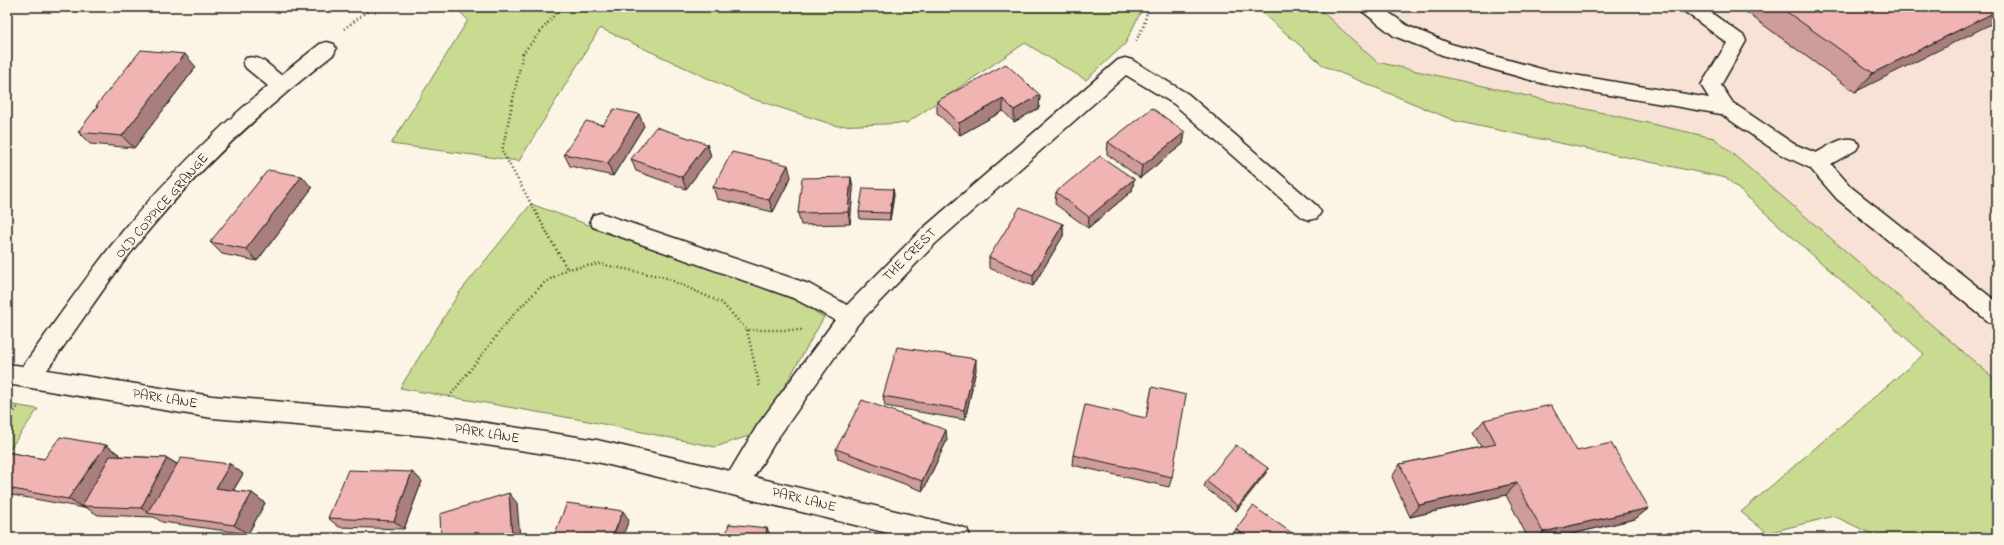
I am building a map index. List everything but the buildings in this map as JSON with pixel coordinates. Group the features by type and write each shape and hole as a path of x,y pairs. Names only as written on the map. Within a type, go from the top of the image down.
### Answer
{"street":[{"path":"1368,7 1401,31 1445,49 1545,77 1726,108"},
{"path":"1690,7 1737,41 1711,85 1726,108 1787,149 1817,162 1844,193 1997,315"},
{"name":"OLD COPPICE GRANGE","path":"18,376 130,238 185,175 280,85 327,49"},
{"path":"253,63 280,85"},
{"path":"1125,65 1181,99 1310,212"},
{"name":"THE CREST","path":"737,484 766,434 850,317 928,237 1125,65"},
{"path":"1817,162 1849,145"},
{"path":"601,222 801,291 850,317"},
{"name":"PARK LANE","path":"18,376 212,407 428,425 597,451 958,538"}],"path":[{"path":"327,49 349,24 373,7"},
{"path":"561,7 523,53 502,151 567,269"},
{"path":"1125,65 1144,25 1148,7"},
{"path":"428,425 512,316 544,283 567,269 600,264 664,277 722,303 747,330 761,392"},
{"path":"747,330 801,331 850,317"}],"shaded area":[{"path":"1317,7 1997,7 1997,381 1714,138 1376,62"}],"green space":[{"path":"455,7 1143,7 1125,44 1086,80 1025,43 907,123 837,126 750,98 600,28 519,161 391,144 468,20"},
{"path":"1255,7 1317,7 1377,62 1714,138 1997,381 1997,538 1880,538 1834,516 1767,533 1741,512 1924,354 1726,178 1455,121 1324,66"},
{"path":"531,204 796,300 824,317 758,433 715,447 588,421 400,388 459,293"},
{"path":"7,404 38,409 7,453"}]}
